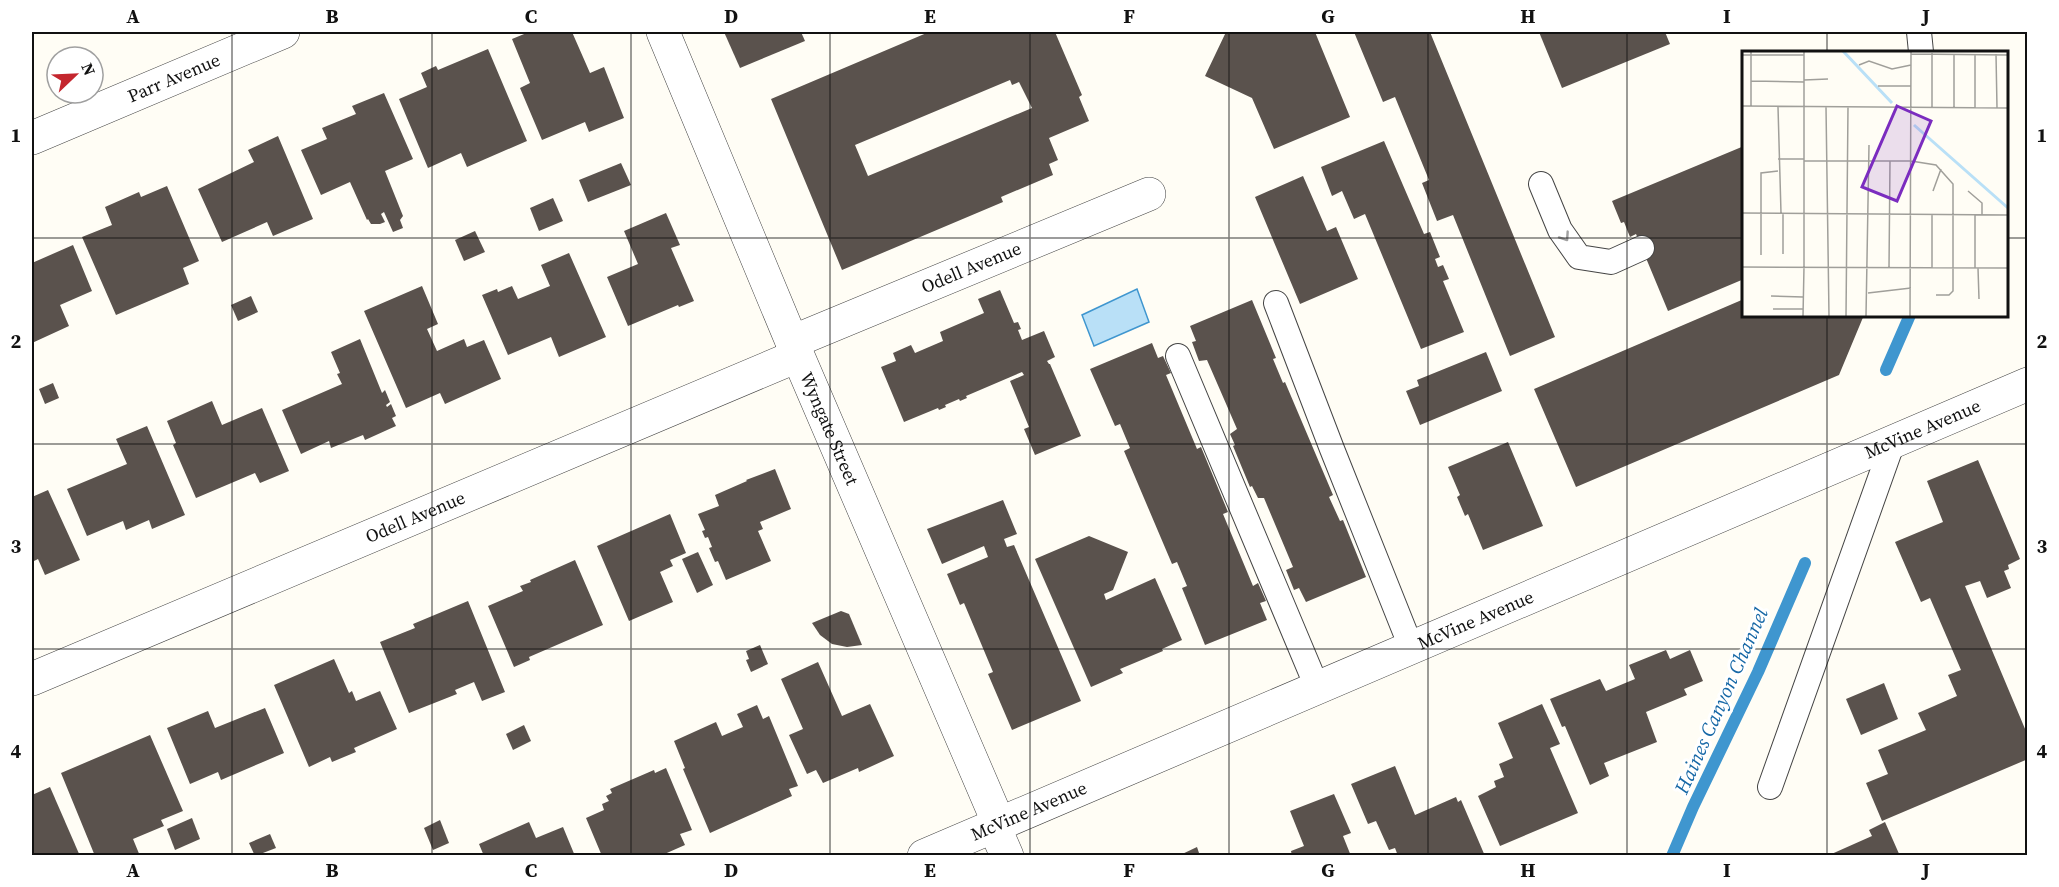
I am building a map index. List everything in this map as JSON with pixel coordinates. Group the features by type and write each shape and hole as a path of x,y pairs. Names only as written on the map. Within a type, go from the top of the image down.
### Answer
{"street":[{"name":"Parr Avenue","path":"32,138 283,32"},
{"name":"Wyngate Street","path":"663,32 997,825 1007,855"},
{"name":"Odell Avenue","path":"32,679 1149,194"},
{"name":"McVine Avenue","path":"924,855 1894,439 2028,384"}],"lane":[{"path":"1919,32 1921,51"},
{"path":"1541,184 1560,230 1579,257 1611,262 1642,248"},
{"path":"1276,303 1411,647"},
{"path":"1178,356 1317,687"},
{"path":"1770,788 1894,439"}],"water":[{"path":"1137,289 1149,322 1094,346 1082,315"}],"building":[{"path":"529,32 572,32 590,73 604,67 624,118 589,132 585,122 542,140 520,88 530,83 512,39"},
{"path":"724,32 801,32 805,41 740,68"},
{"path":"929,32 1055,32 1082,95 1079,97 1089,121 1049,138 1058,160 1049,164 1053,175 1001,197 1003,202 842,270 771,99","holes":["1010,80 1012,85 1019,82 1032,108 868,176 855,145"]},
{"path":"1226,32 1315,32 1350,117 1274,149 1252,98 1205,76"},
{"path":"1354,32 1430,32 1555,337 1510,356 1453,215 1437,221 1422,183 1429,180 1395,97 1383,102"},
{"path":"1539,32 1665,32 1670,44 1562,88"},
{"path":"488,49 527,141 467,167 461,153 428,168 399,99 427,87 421,73 436,66 438,70"},
{"path":"384,93 413,159 385,171 403,216 400,220 403,228 393,232 384,212 381,214 385,222 371,224 367,220 350,182 321,195 301,150 327,139 322,128 356,114 352,106"},
{"path":"278,136 313,219 273,236 267,222 222,242 198,189 254,162 248,150"},
{"path":"1384,141 1424,234 1430,232 1440,257 1435,259 1438,267 1443,265 1449,279 1443,281 1464,332 1421,349 1365,214 1354,219 1342,191 1332,196 1321,167"},
{"path":"1742,147 1742,280 1668,311 1636,234 1630,237 1612,201"},
{"path":"621,163 631,185 588,202 579,180"},
{"path":"1303,176 1327,231 1336,227 1358,279 1300,304 1255,197"},
{"path":"167,186 199,261 183,268 189,284 116,315 82,237 112,225 105,207 139,192 141,197"},
{"path":"553,198 563,221 539,231 530,208"},
{"path":"666,213 680,245 671,248 694,301 679,307 678,305 628,326 607,277 638,264 624,231"},
{"path":"475,231 485,252 464,261 455,240"},
{"path":"73,245 92,291 60,305 69,326 32,343 32,263"},
{"path":"569,253 606,337 559,357 551,337 508,355 482,295 512,286 518,299 550,286 541,265"},
{"path":"422,286 438,324 427,329 437,351 464,339 467,347 484,340 501,379 445,404 440,393 406,408 364,311"},
{"path":"1000,290 1014,323 1018,322 1022,340 1044,331 1055,357 1047,361 1081,436 1035,455 1024,429 1029,427 1010,381 1024,375 1022,372 966,396 967,398 960,401 959,399 945,405 946,407 939,410 938,408 904,422 881,367 896,361 893,353 911,345 915,353 943,341 940,332 984,313 978,299"},
{"path":"251,296 258,312 238,321 231,305"},
{"path":"1252,300 1276,358 1273,359 1333,495 1329,497 1340,521 1343,520 1366,577 1306,602 1299,588 1294,590 1286,570 1293,567 1264,498 1258,498 1252,486 1250,487 1233,446 1235,445 1230,434 1237,429 1207,360 1199,361 1192,342 1196,341 1190,326"},
{"path":"1742,300 1742,316 1864,316 1839,375 1576,487 1534,389"},
{"path":"360,339 382,393 385,390 390,402 386,405 387,407 391,404 396,416 392,418 396,426 365,440 363,435 331,448 329,441 301,454 282,410 342,384 331,352"},
{"path":"1152,343 1158,358 1163,356 1171,373 1166,375 1197,449 1201,447 1228,512 1223,514 1253,586 1258,583 1266,601 1260,603 1267,620 1205,645 1182,588 1187,586 1177,562 1172,564 1124,451 1130,448 1120,424 1115,426 1090,369"},
{"path":"1486,352 1502,391 1420,425 1406,391 1419,386 1417,380"},
{"path":"53,383 59,398 45,404 39,389"},
{"path":"212,401 222,425 262,408 289,471 260,483 255,473 196,498 173,445 176,443 167,421"},
{"path":"147,426 185,515 152,529 149,520 126,530 123,521 87,536 67,489 127,464 116,439"},
{"path":"1508,442 1543,526 1483,550 1468,514 1465,516 1457,497 1460,495 1448,467"},
{"path":"1978,460 2020,559 2008,565 2009,569 2004,571 2011,588 1987,598 1980,581 1965,586 2028,736 2028,759 1882,821 1866,783 1888,774 1878,750 1926,730 1918,713 1957,696 1948,675 1961,670 1930,598 1921,602 1895,542 1943,522 1927,481"},
{"path":"775,469 791,509 760,522 763,529 758,531 771,561 726,580 718,561 715,562 709,548 712,547 708,537 705,538 702,531 705,530 698,514 719,506 715,495"},
{"path":"48,490 80,560 45,575 38,559 32,562 32,497"},
{"path":"1003,500 1017,534 1004,539 1007,547 1014,545 1081,701 1012,730 988,674 993,672 964,603 960,605 947,574 988,557 984,546 942,564 927,529"},
{"path":"670,514 686,553 670,560 673,566 660,572 673,602 629,621 597,546"},
{"path":"1089,536 1128,552 1113,590 1104,594 1106,600 1155,578 1182,640 1162,649 1163,651 1120,669 1123,673 1091,687 1035,559"},
{"path":"698,552 713,585 697,593 682,559"},
{"path":"575,560 603,625 529,657 530,660 514,667 488,606 523,591 520,586 531,582 530,580"},
{"path":"468,601 505,692 482,701 474,682 455,690 457,694 409,713 380,642 415,628 413,624"},
{"path":"841,611 849,614 862,645 847,647 832,644 820,635 812,623"},
{"path":"760,645 768,664 751,672 746,660 749,659 746,651"},
{"path":"1666,650 1670,659 1690,650 1703,681 1684,689 1687,695 1646,712 1657,742 1604,763 1609,776 1590,785 1565,726 1562,727 1550,699 1600,679 1606,691 1635,679 1629,665"},
{"path":"334,659 349,693 352,691 356,701 380,691 397,729 354,748 356,752 332,762 330,757 309,767 274,685"},
{"path":"818,662 842,716 870,704 894,756 859,772 858,768 823,783 816,770 807,774 789,735 803,729 781,679"},
{"path":"1884,683 1898,719 1861,735 1846,699"},
{"path":"1542,704 1560,744 1550,748 1578,813 1500,846 1478,796 1496,787 1494,781 1504,777 1499,764 1513,758 1498,723"},
{"path":"757,705 763,719 769,716 798,786 789,789 792,796 710,833 683,769 685,768 674,741 716,722 722,736 743,727 737,714"},
{"path":"265,708 284,753 221,780 218,772 190,784 167,728 208,711 215,728"},
{"path":"524,725 531,741 513,750 506,734"},
{"path":"150,735 183,811 161,820 164,826 133,839 140,856 95,856 61,773"},
{"path":"1395,766 1415,815 1456,797 1458,802 1461,800 1485,856 1398,856 1395,848 1389,850 1376,821 1368,824 1351,784"},
{"path":"666,768 692,830 680,834 685,845 660,856 602,856 586,818 604,810 602,804 609,801 606,796 612,793 610,789 654,770 655,773"},
{"path":"50,787 80,856 32,856 32,795"},
{"path":"1334,794 1351,833 1343,836 1351,856 1292,856 1291,851 1304,846 1290,811"},
{"path":"192,818 200,839 175,850 167,829"},
{"path":"440,820 449,843 433,850 424,828"},
{"path":"529,822 536,838 563,827 575,856 484,856 479,844"},
{"path":"1885,822 1900,856 1827,856 1872,836 1869,830"},
{"path":"270,834 276,848 255,856 249,843"},
{"path":"1197,847 1200,856 1178,856"}],"waterway":[{"name":"Haines Canyon Channel","path":"1886,370 1910,316"},
{"name":"Haines Canyon Channel","path":"1672,856 1758,672 1805,563"}]}
